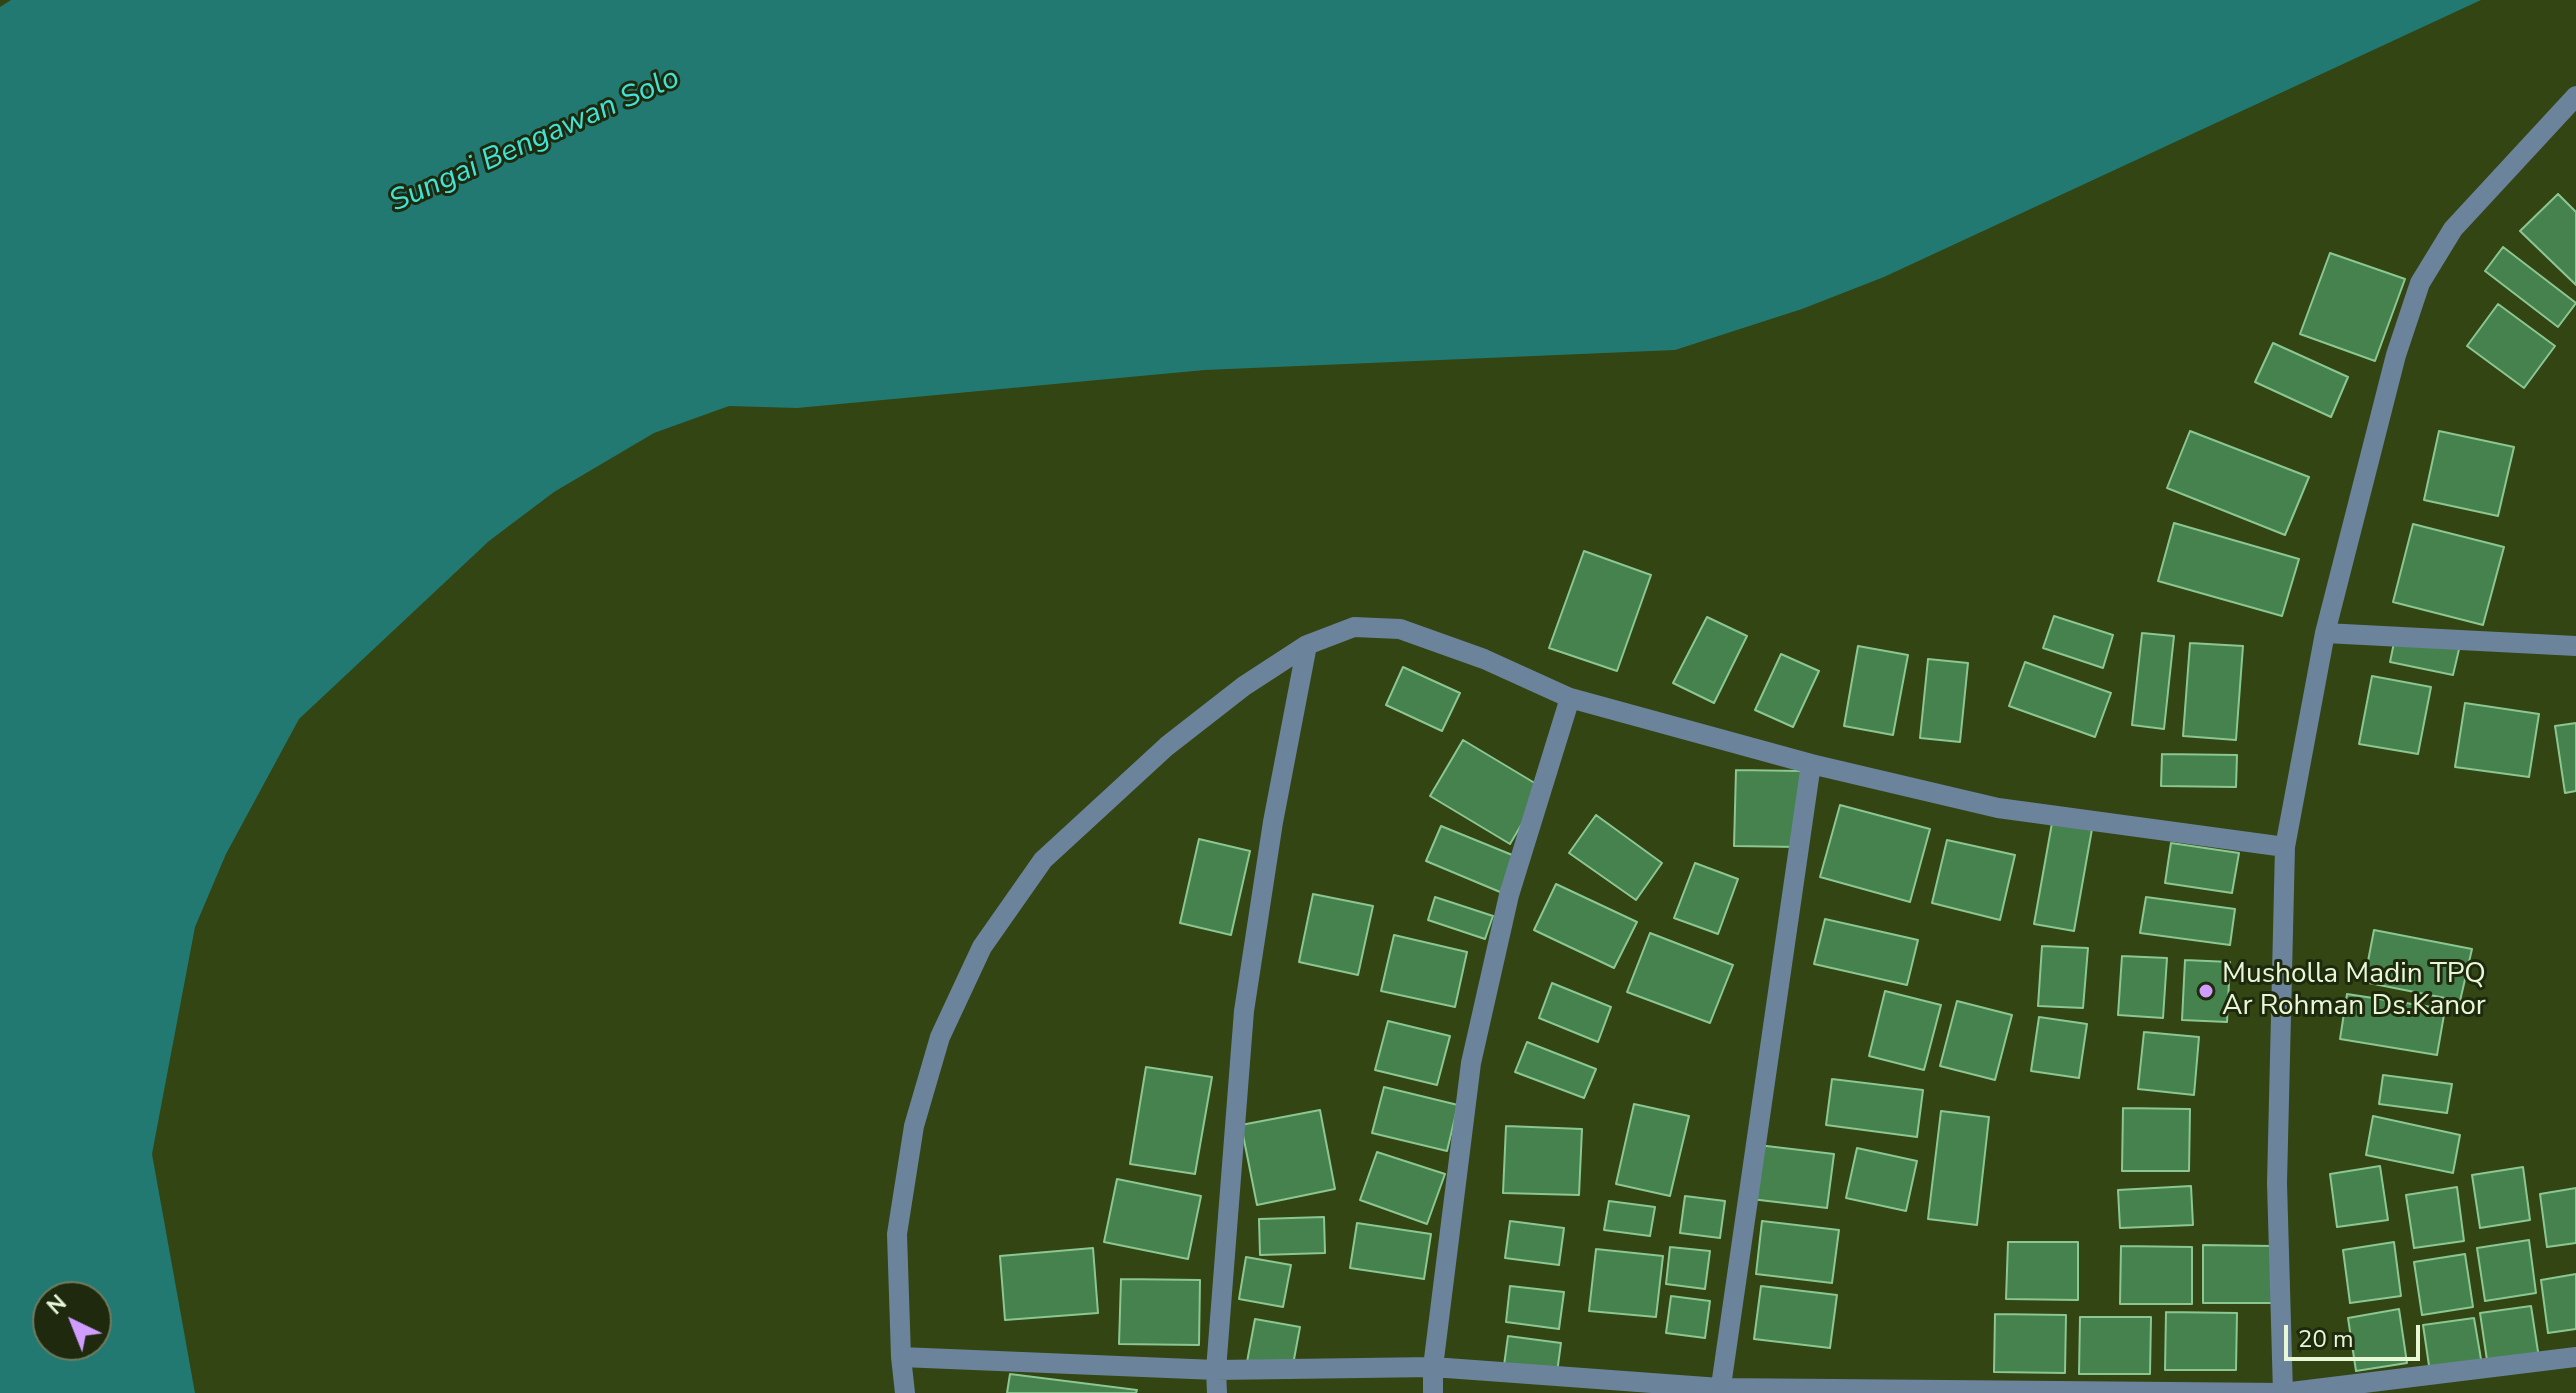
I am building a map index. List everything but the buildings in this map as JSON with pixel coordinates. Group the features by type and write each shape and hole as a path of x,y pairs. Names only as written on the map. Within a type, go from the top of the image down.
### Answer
{"street":[{"path":"2283,1393 2277,1183 2285,847 2325,633 2396,355 2420,283 2453,229 2576,96"},
{"path":"905,1393 897,1234 914,1126 940,1037 982,947 1043,860 1167,746 1244,686 1307,645 1354,627 1400,629 1484,659 1570,698 1811,764 1998,808 2285,847"},
{"path":"2325,633 2576,646"},
{"path":"1217,1393 1216,1370 1244,1011 1273,822 1307,645"},
{"path":"1433,1393 1433,1367 1471,1063 1509,895 1570,698"},
{"path":"1720,1390 1811,764"},
{"path":"901,1357 1216,1370 1433,1367 1720,1390 2283,1393 2576,1357"}],"water":[{"name":"Sungai Bengawan Solo","path":"11,0 2481,0 1884,277 1802,309 1675,350 1205,370 797,408 729,406 654,433 554,492 489,541 299,719 226,854 195,927 152,1154 195,1393 0,1393 0,7"}],"place":[{"name":"Musholla Madin TPQ Ar Rohman Ds.Kanor","path":"2206,991"}]}
